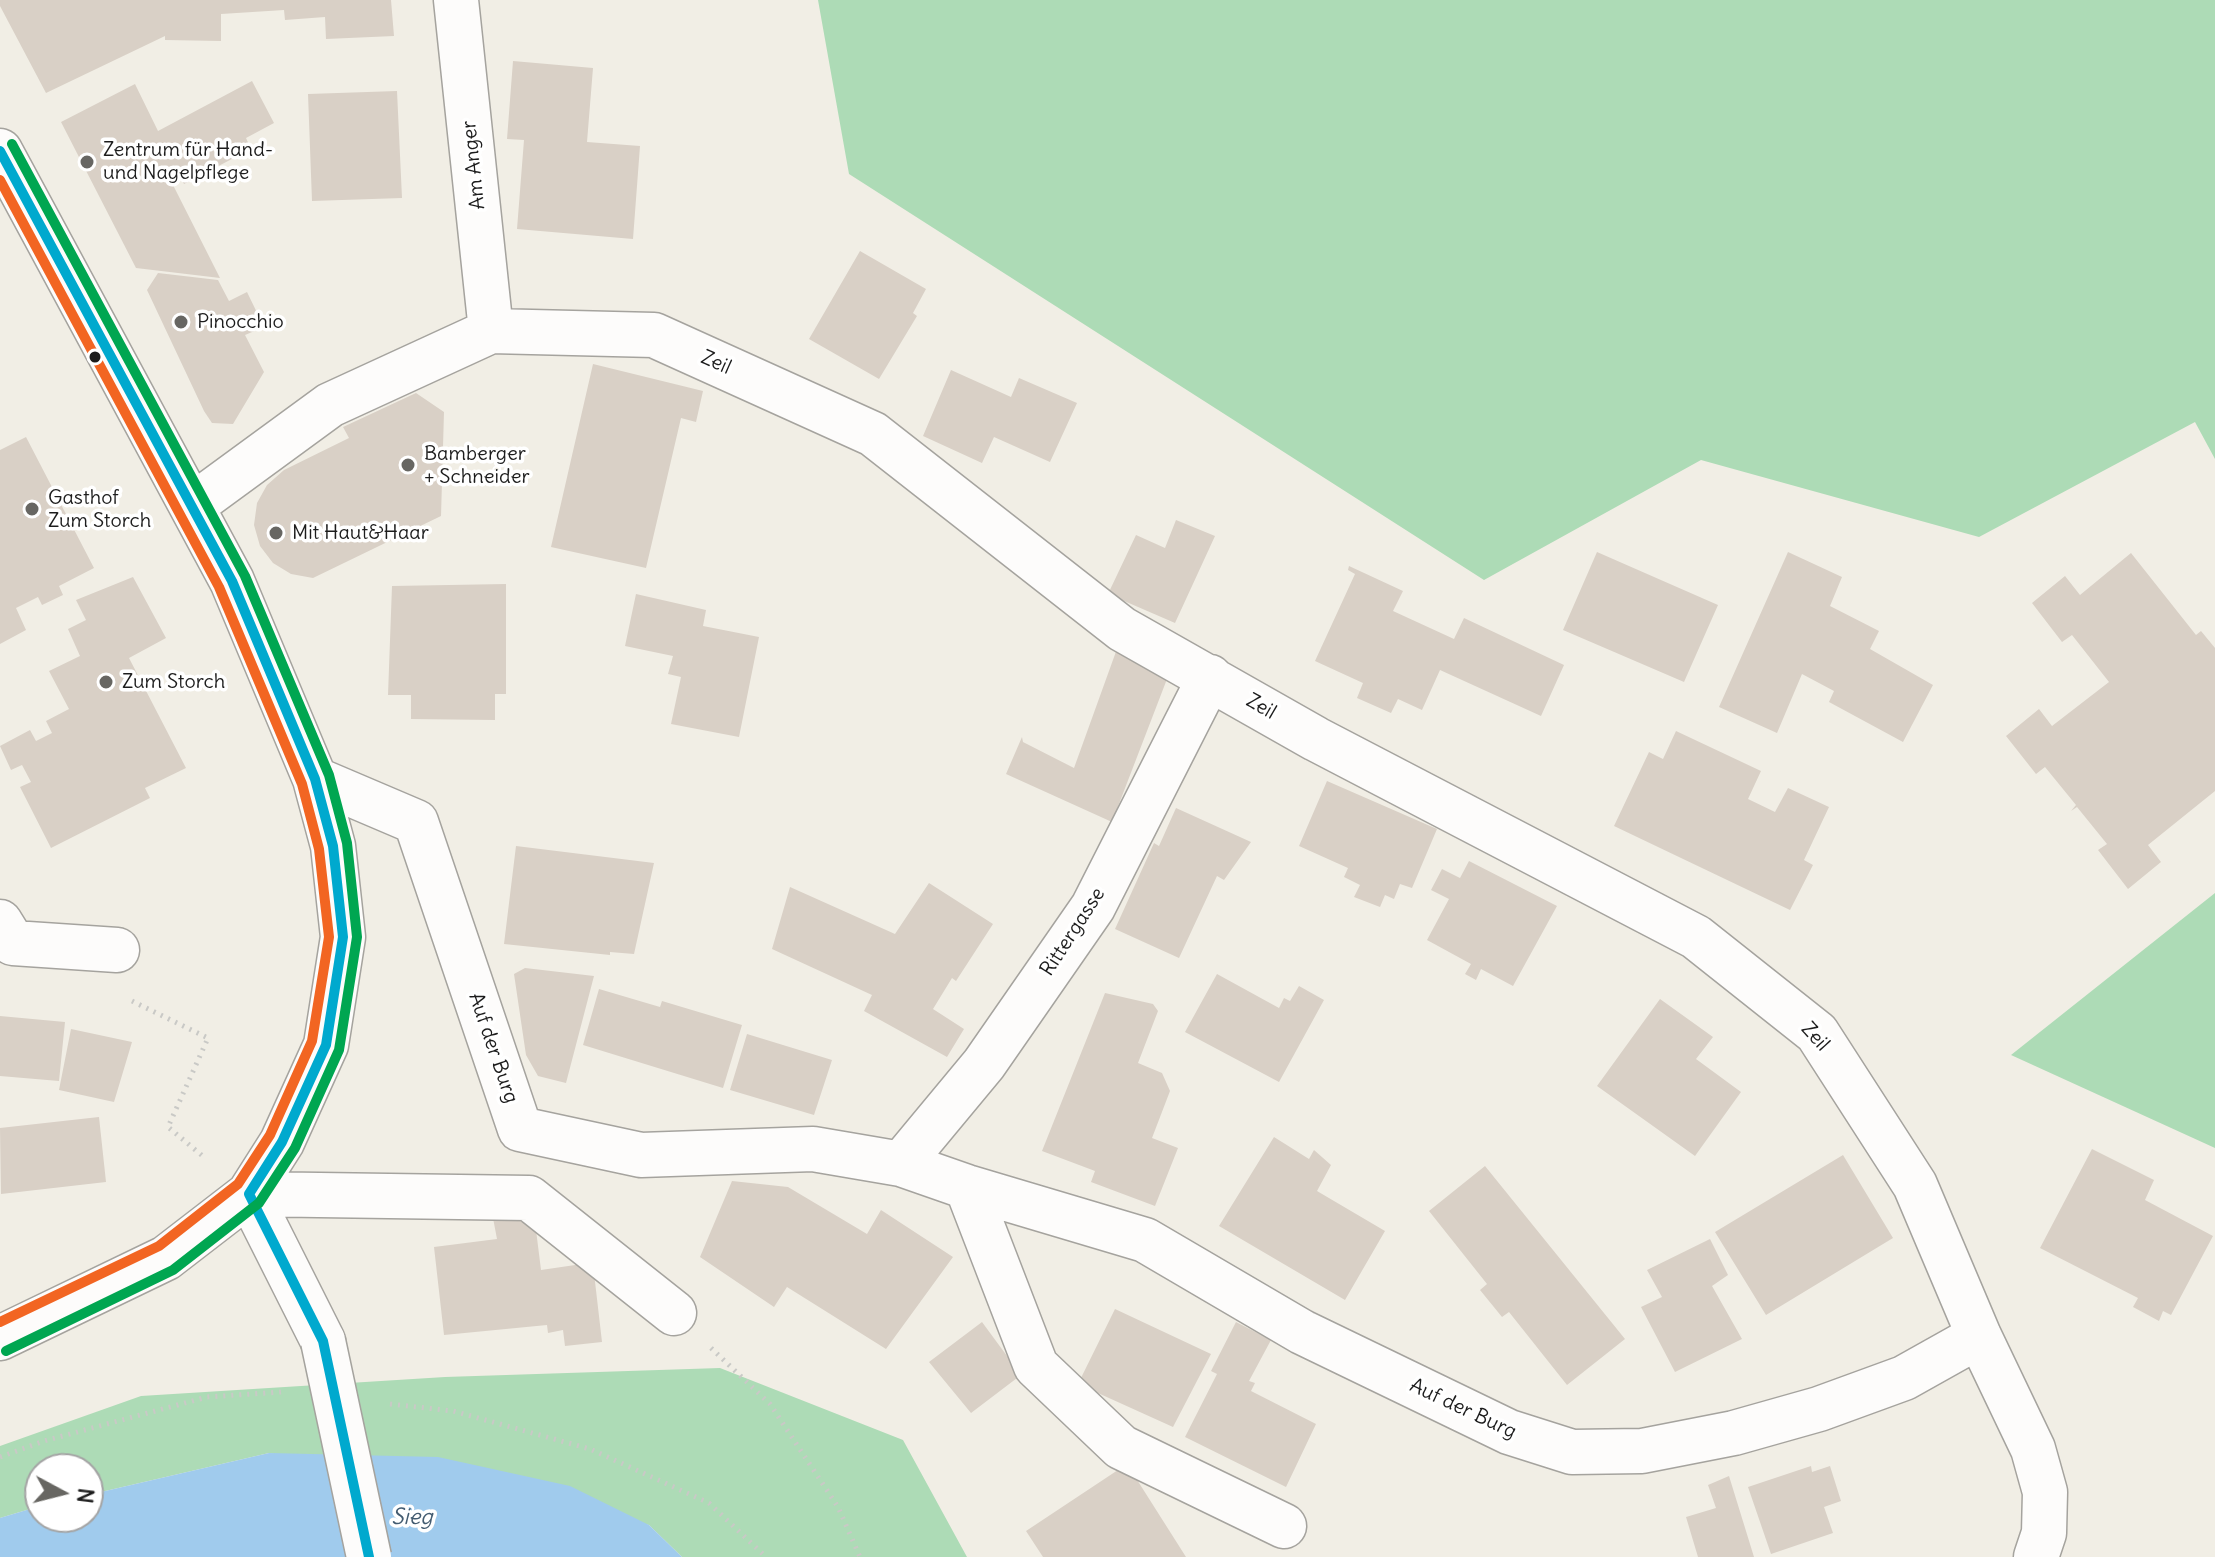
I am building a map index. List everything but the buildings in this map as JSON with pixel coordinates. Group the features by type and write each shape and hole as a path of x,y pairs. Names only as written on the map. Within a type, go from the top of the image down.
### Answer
{"street":[{"name":"Am Anger","path":"456,0 491,331"},
{"path":"0,151 232,581 315,779 333,846 343,937 326,1045 282,1142 249,1194 166,1258 0,1338"},
{"name":"Zeil","path":"192,506 330,405 491,331 654,335 873,434 1122,629 1316,739 1696,937 1817,1033 1915,1185 1979,1336 2033,1449 2045,1492 2044,1533 2036,1557"},
{"name":"Rittergasse","path":"901,1164 984,1064 1093,907 1210,677"},
{"name":"Auf der Burg","path":"315,779 416,822 520,1129 641,1155 813,1149 901,1164 1145,1240 1302,1332 1509,1432 1572,1452 1642,1451 1734,1433 1904,1378 1979,1336"},
{"path":"0,922 13,943 117,950"},
{"path":"967,1187 1036,1366 1121,1447 1284,1526"},
{"path":"249,1194 529,1198 674,1313"},
{"path":"249,1194 323,1341 369,1557"}],"path":[{"path":"168,1127 208,1038"},
{"path":"674,1313 770,1404 838,1507 860,1557"},
{"path":"590,1449 709,1503 766,1557"}],"green space":[{"path":"818,0 2215,0 2215,459 2195,422 1979,537 1701,460 1484,580 849,174"},
{"path":"2215,893 2215,1148 2011,1055"},
{"path":"720,1368 903,1440 967,1557 682,1557 649,1525 269,1453 104,1491 104,1453 24,1453 24,1511 0,1518 0,1446 141,1396 445,1377"}],"water":[{"name":"Sieg","path":"269,1453 438,1457 570,1486 649,1525 682,1557 0,1557 0,1518 24,1511 24,1533 104,1533 104,1491"}],"transit line":[{"path":"6,1351 173,1270 259,1203 295,1148 339,1050 357,937 347,843 329,775 245,576 12,144"},
{"path":"0,151 232,581 315,779 333,846 343,937 326,1045 282,1142 249,1194"},
{"path":"0,180 219,587 302,784 319,849 329,937 312,1041 270,1135 238,1184 159,1246 0,1322"},
{"path":"249,1194 323,1341 369,1557"}],"place":[{"name":"Zentrum für Hand- und Nagelpflege","path":"87,162"},
{"name":"Pinocchio","path":"181,322"},
{"name":"Bamberger + Schneider","path":"408,465"},
{"name":"Gasthof Zum Storch","path":"32,509"},
{"name":"Mit Haut&Haar","path":"276,533"},
{"name":"Zum Storch","path":"106,682"}]}
